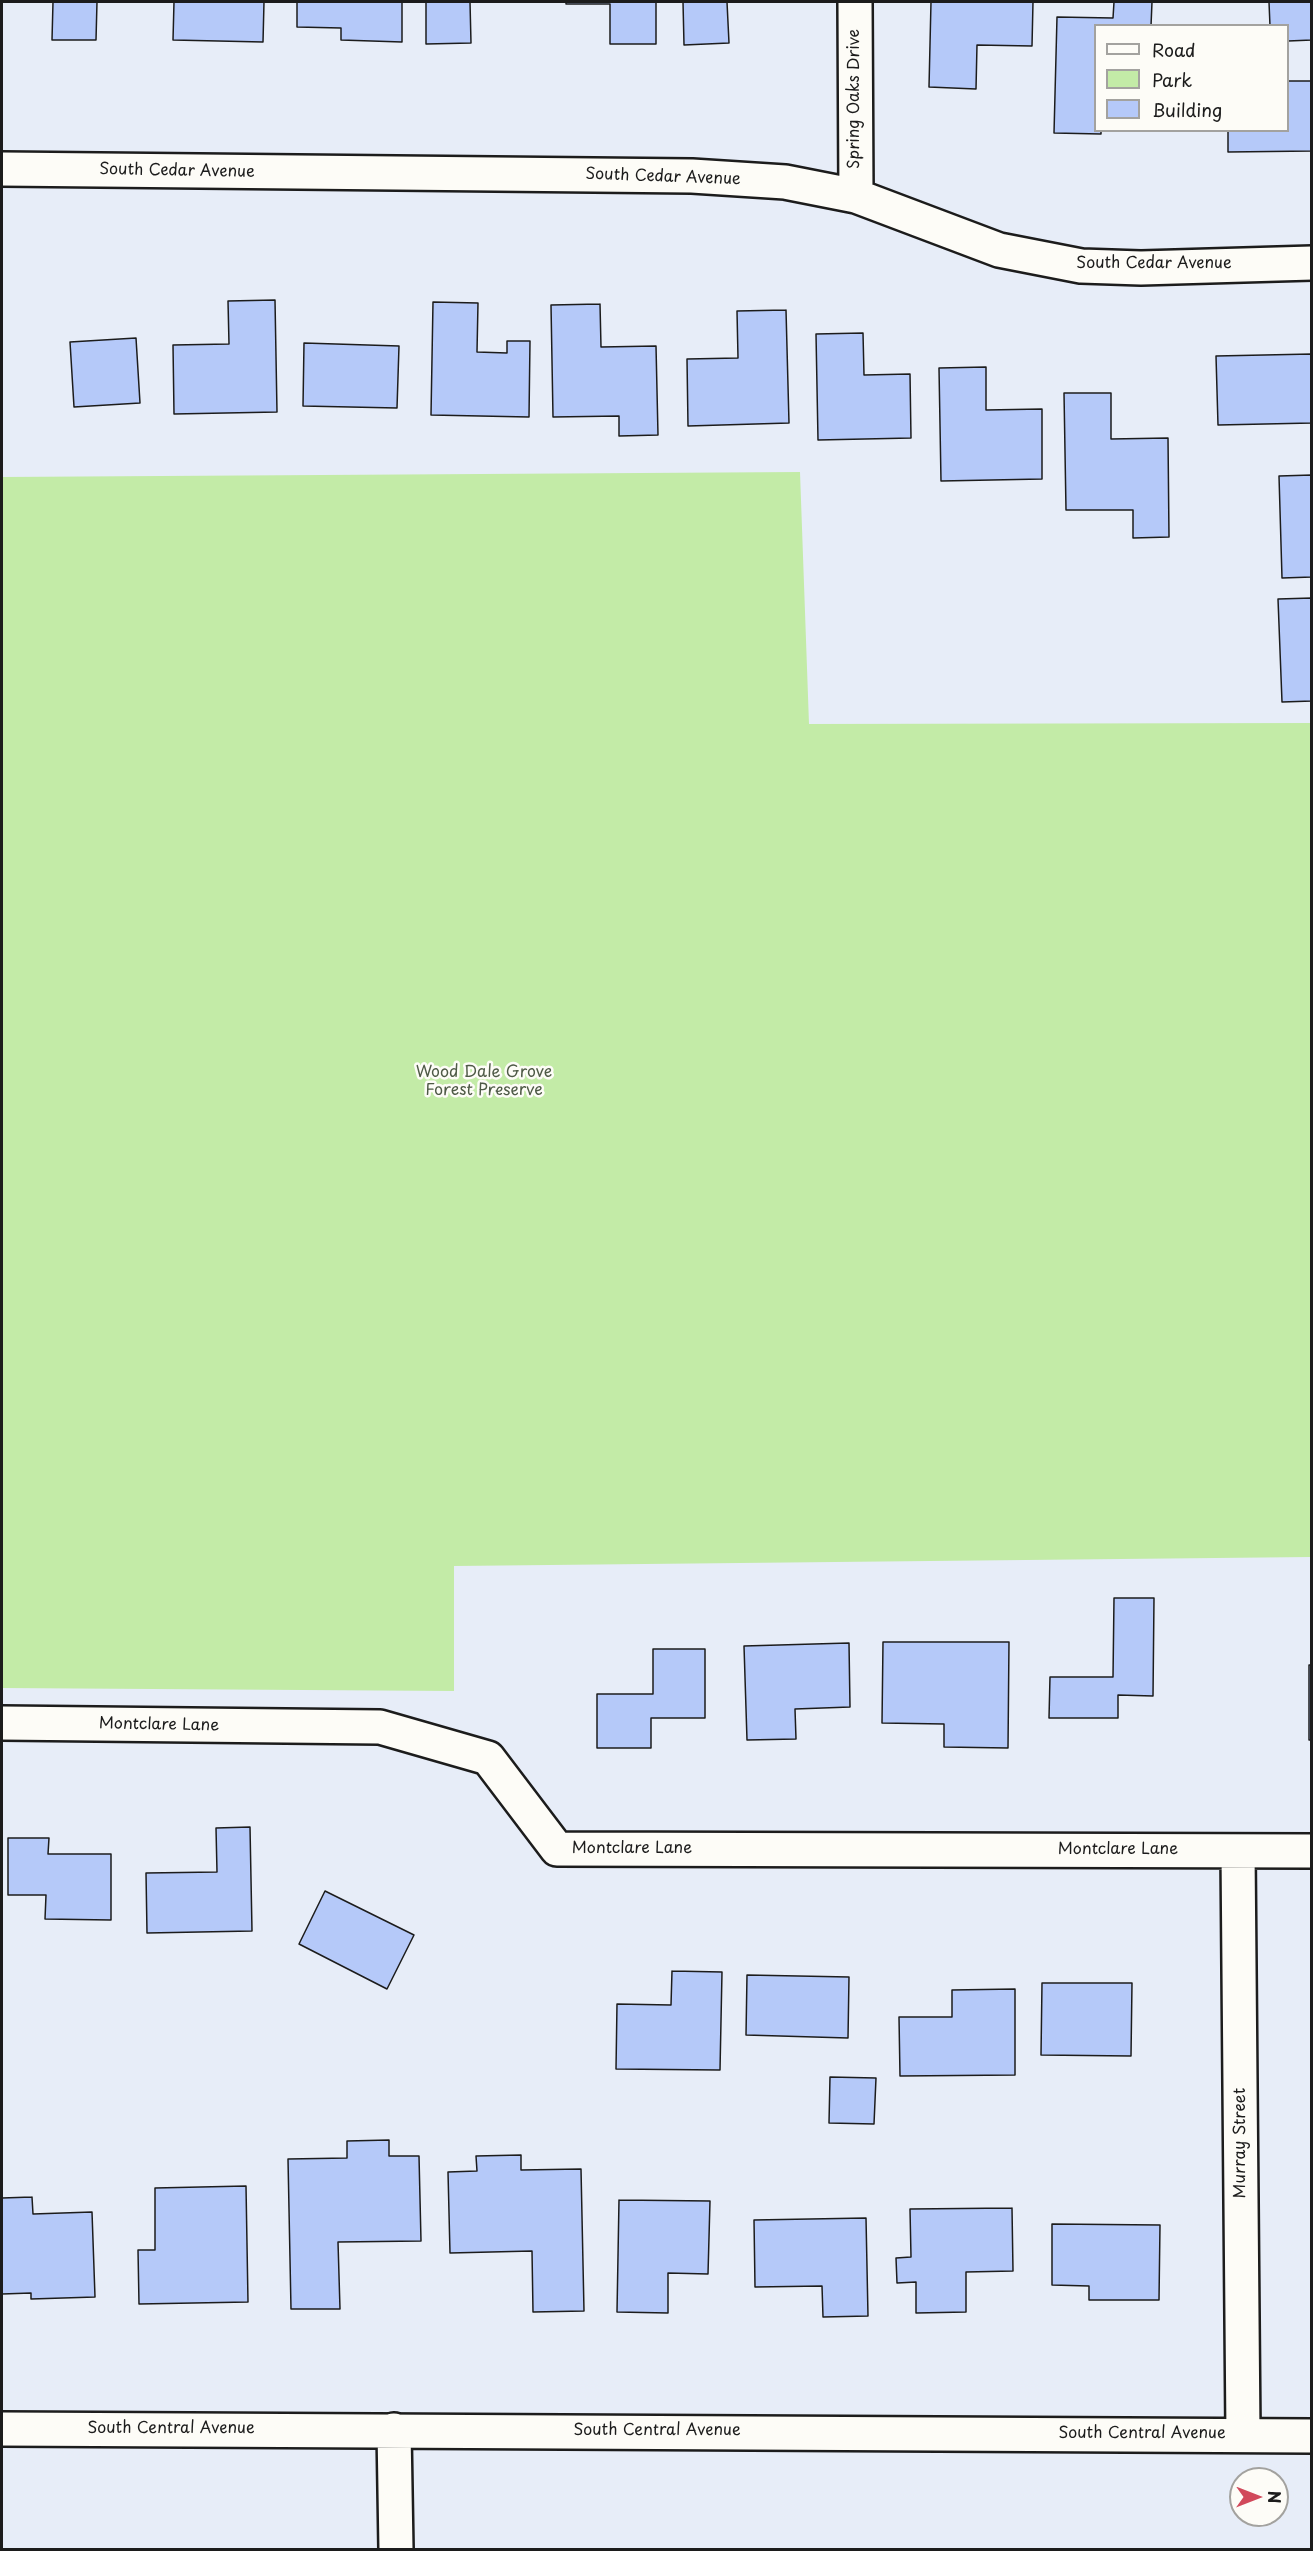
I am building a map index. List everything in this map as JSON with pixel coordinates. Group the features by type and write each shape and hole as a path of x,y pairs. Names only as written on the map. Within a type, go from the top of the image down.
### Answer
{"street":[{"name":"Spring Oaks Drive","path":"855,2 856,196"},
{"name":"South Cedar Avenue","path":"2,169 692,176 785,182 856,196 999,250 1081,266 1141,268 1311,263"},
{"name":"Montclare Lane","path":"2,1723 380,1727 488,1758 557,1849 1311,1851"},
{"name":"Murray Street","path":"1238,1851 1243,2435"},
{"name":"South Central Avenue","path":"2,2429 1311,2436"},
{"path":"394,2430 396,2550"}],"green space":[{"name":"Wood Dale Grove Forest Preserve","path":"800,472 809,724 1311,723 1311,1557 454,1566 454,1691 2,1688 2,477"}],"building":[{"path":"53,2 97,2 96,40 52,40"},
{"path":"174,2 264,2 263,42 173,40"},
{"path":"297,2 402,2 402,42 341,40 341,28 297,27"},
{"path":"426,2 470,2 471,43 426,44"},
{"path":"566,2 656,2 656,44 610,44 610,4 566,4"},
{"path":"683,2 727,2 729,43 684,45"},
{"path":"931,2 1033,2 1032,46 977,45 976,89 929,87"},
{"path":"1114,2 1152,2 1151,24 1094,24 1094,132 1101,132 1101,134 1054,133 1057,17 1113,18"},
{"path":"1269,2 1312,2 1312,40 1289,41 1289,24 1270,24"},
{"path":"1289,81 1312,81 1312,151 1228,152 1228,132 1289,132"},
{"path":"275,300 277,412 174,414 173,345 229,344 228,301"},
{"path":"433,302 478,303 477,352 507,353 507,341 530,341 529,417 431,415"},
{"path":"600,304 601,347 656,346 658,435 619,436 619,416 553,417 551,305"},
{"path":"786,310 789,423 688,426 687,359 738,358 737,311"},
{"path":"863,333 864,375 910,374 911,438 818,440 816,334"},
{"path":"136,338 140,403 74,407 70,342"},
{"path":"304,343 399,346 397,408 303,406"},
{"path":"1312,354 1312,423 1218,425 1216,356"},
{"path":"986,367 986,410 1042,409 1042,479 941,481 939,368"},
{"path":"1064,393 1111,393 1111,439 1168,438 1169,537 1133,538 1133,510 1066,510"},
{"path":"1312,475 1312,577 1282,578 1279,476"},
{"path":"1312,598 1312,701 1282,702 1278,599"},
{"path":"1114,1598 1154,1598 1153,1696 1118,1695 1118,1718 1049,1718 1050,1677 1113,1677"},
{"path":"883,1642 1009,1642 1008,1748 944,1747 944,1724 882,1723"},
{"path":"849,1643 850,1707 795,1709 796,1739 747,1740 744,1646"},
{"path":"653,1649 705,1649 705,1718 651,1718 651,1748 597,1748 597,1694 653,1694"},
{"path":"1309,1665 1312,1665 1312,1740 1309,1740"},
{"path":"250,1827 252,1931 147,1933 146,1873 217,1872 216,1828"},
{"path":"8,1838 49,1838 48,1854 111,1854 111,1920 45,1919 46,1895 8,1895"},
{"path":"325,1891 414,1935 387,1989 299,1944"},
{"path":"672,1971 722,1972 720,2070 616,2069 617,2004 671,2005"},
{"path":"747,1975 849,1977 848,2038 746,2035"},
{"path":"1042,1983 1132,1983 1131,2056 1041,2055"},
{"path":"1015,1989 1015,2075 900,2076 899,2017 952,2017 952,1990"},
{"path":"830,2077 876,2078 874,2124 829,2123"},
{"path":"389,2140 389,2156 419,2156 421,2241 338,2242 340,2309 291,2309 288,2159 347,2158 347,2141"},
{"path":"521,2155 521,2170 581,2169 584,2311 533,2312 532,2251 450,2253 448,2172 477,2171 476,2156"},
{"path":"246,2186 248,2302 139,2304 138,2250 155,2250 155,2188"},
{"path":"32,2197 33,2214 92,2212 95,2297 31,2299 31,2293 2,2294 2,2198"},
{"path":"619,2200 710,2201 708,2274 668,2273 668,2313 617,2312"},
{"path":"1012,2208 1013,2271 966,2272 966,2312 916,2313 916,2282 897,2283 896,2258 911,2257 910,2209"},
{"path":"866,2218 868,2316 823,2317 822,2286 755,2287 754,2220"},
{"path":"1052,2224 1160,2225 1159,2300 1089,2300 1089,2286 1052,2285"}]}
